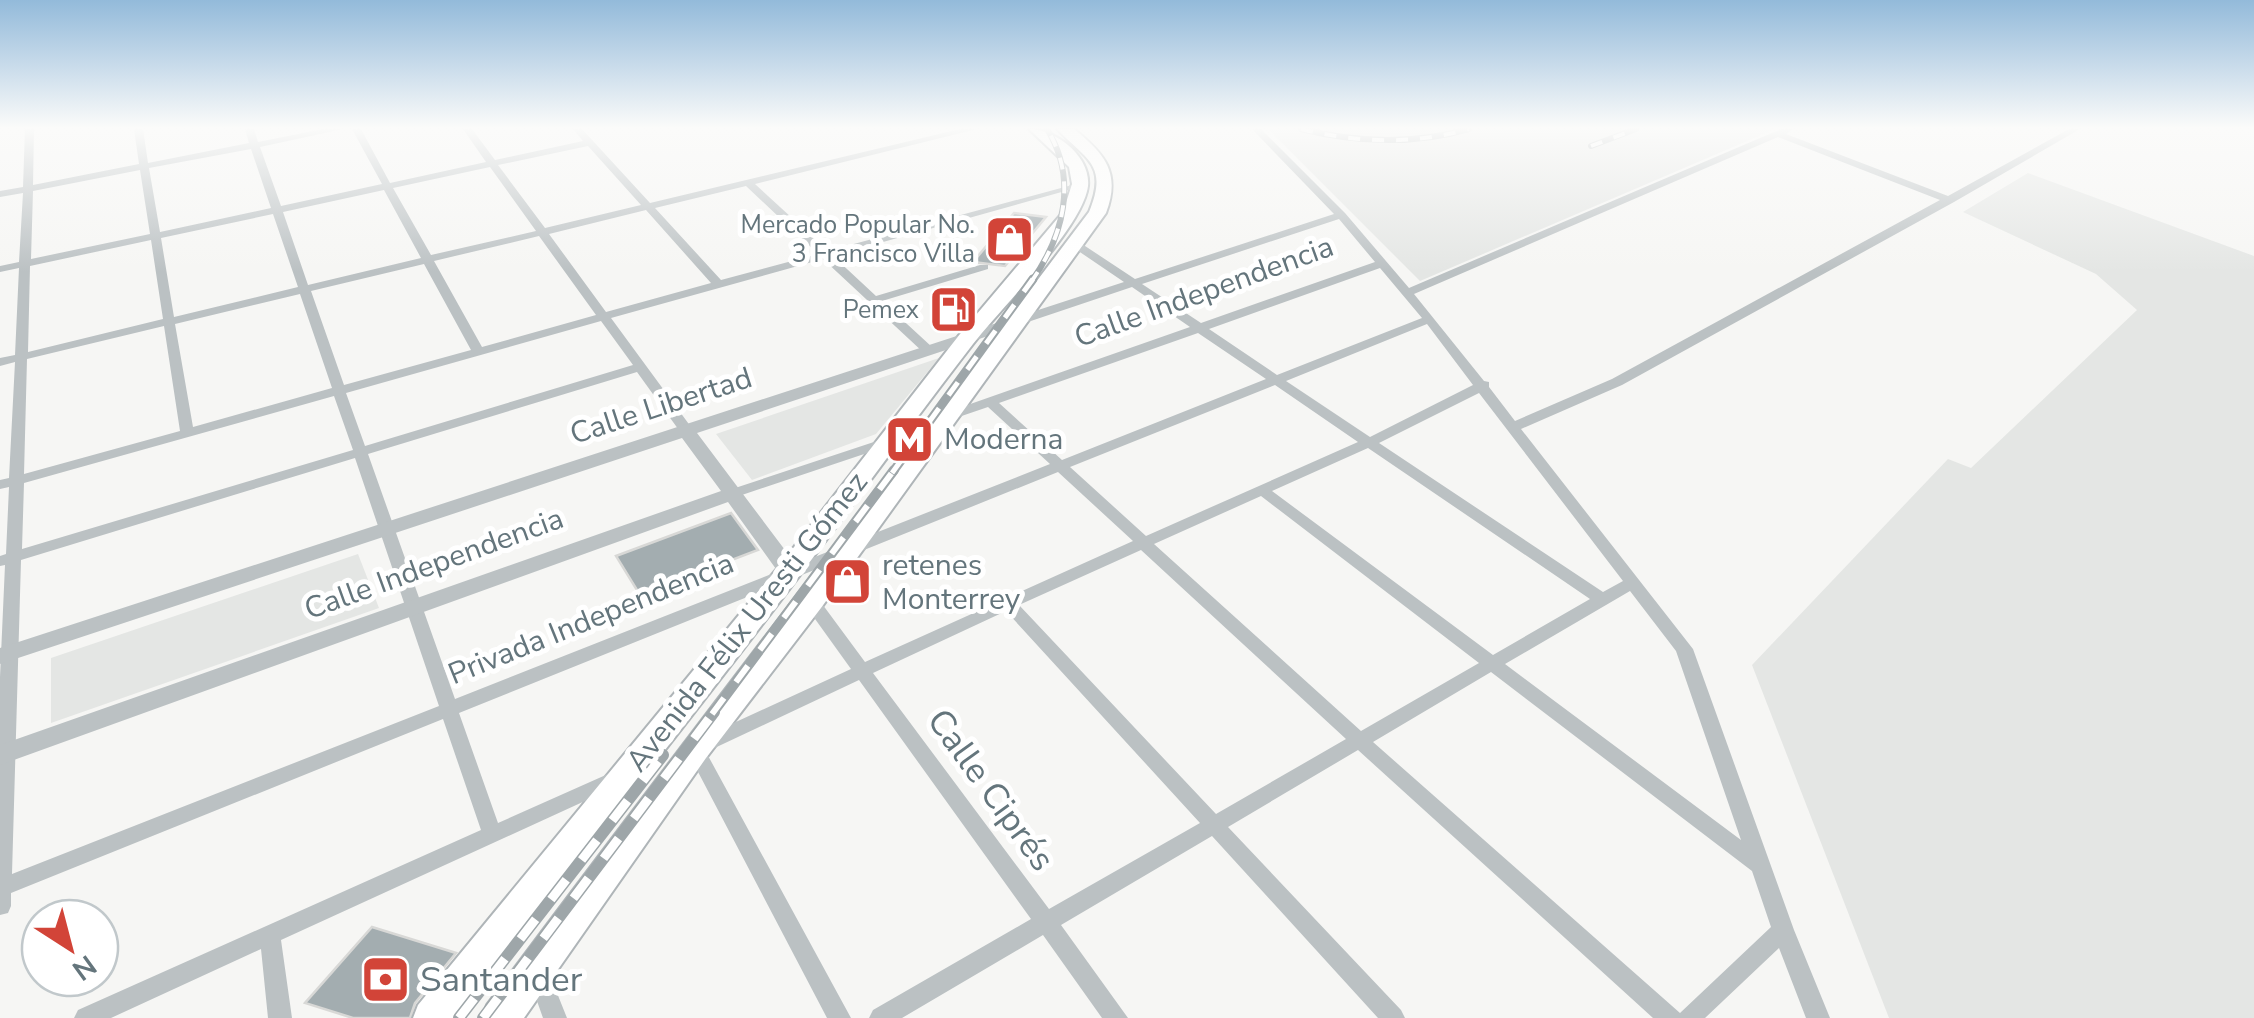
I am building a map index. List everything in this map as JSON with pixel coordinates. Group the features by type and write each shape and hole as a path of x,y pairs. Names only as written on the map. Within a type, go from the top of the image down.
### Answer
{"main road":[{"path":"1078,177 1080,184"},
{"name":"Avenida Félix Uresti Gómez","path":"502,1018 695,749 811,601 1075,244 1104,197 1108,177"},
{"name":"Avenida Félix Uresti Gómez","path":"432,1018 789,572 967,338 1071,212 1080,184"}],"street":[{"path":"0,906 6,559 16,480 28,177"},
{"path":"0,194 96,177"},
{"path":"146,177 187,433"},
{"path":"264,177 492,834"},
{"path":"381,177 478,352"},
{"path":"0,269 432,177"},
{"path":"502,177 789,572"},
{"path":"619,177 720,286"},
{"path":"0,362 775,177"},
{"path":"1303,177 1383,263 1484,385 1684,649 1759,865 1818,1018"},
{"path":"1407,293 1680,177"},
{"path":"1893,177 1950,200"},
{"path":"1516,426 1602,390 1992,177"},
{"path":"748,183 928,350"},
{"path":"0,485 1080,184"},
{"name":"Calle Libertad","path":"6,655 1341,215"},
{"path":"1075,244 1601,598"},
{"name":"Calle Independencia","path":"944,418 1383,263"},
{"path":"874,300 984,266"},
{"name":"Privada Independencia","path":"0,888 1429,319"},
{"path":"6,559 641,367"},
{"path":"840,1018 695,749 1008,603 1372,441 1484,385"},
{"path":"990,402 1670,1018"},
{"name":"Calle Independencia","path":"4,753 890,440"},
{"path":"1263,490 1759,865"},
{"path":"881,1018 1634,582"},
{"name":"Calle Ciprés","path":"811,601 1116,1018"},
{"path":"1008,603 1393,1018"},
{"path":"86,1018 626,774"},
{"path":"1690,1018 1783,930"},
{"path":"270,935 280,1018"},
{"path":"537,970 555,1018"}],"shaded area":[{"path":"1316,177 1664,177 1420,281"},
{"path":"2022,177 2038,177 2254,256 2254,1018 1889,1018 1752,665 1948,459 1971,468 2137,310 2096,274 1963,212"},
{"path":"939,358 876,434 752,480 716,434"},
{"path":"358,554 379,608 51,723 51,658"}],"building":[{"name":"Mercado Popular No. 3 Francisco Villa","path":"1014,213 1046,217 1005,266 973,262"},
{"path":"731,513 758,550 640,595 616,556"},
{"name":"Santander","path":"372,927 456,953 415,1003 410,1018 353,1018 305,1003"}],"railway":[{"path":"1032,280 1059,227 1063,177"},
{"path":"892,473 1032,280"},
{"path":"712,714 894,470"},
{"path":"483,1018 714,712"},
{"path":"459,1018 663,755"}],"place":[{"name":"Mercado Popular No. 3 Francisco Villa","path":"1010,239"},
{"name":"Pemex","path":"954,310"},
{"name":"Moderna","path":"909,439"},
{"name":"retenes Monterrey","path":"847,582"},
{"name":"Santander","path":"385,979"}]}
